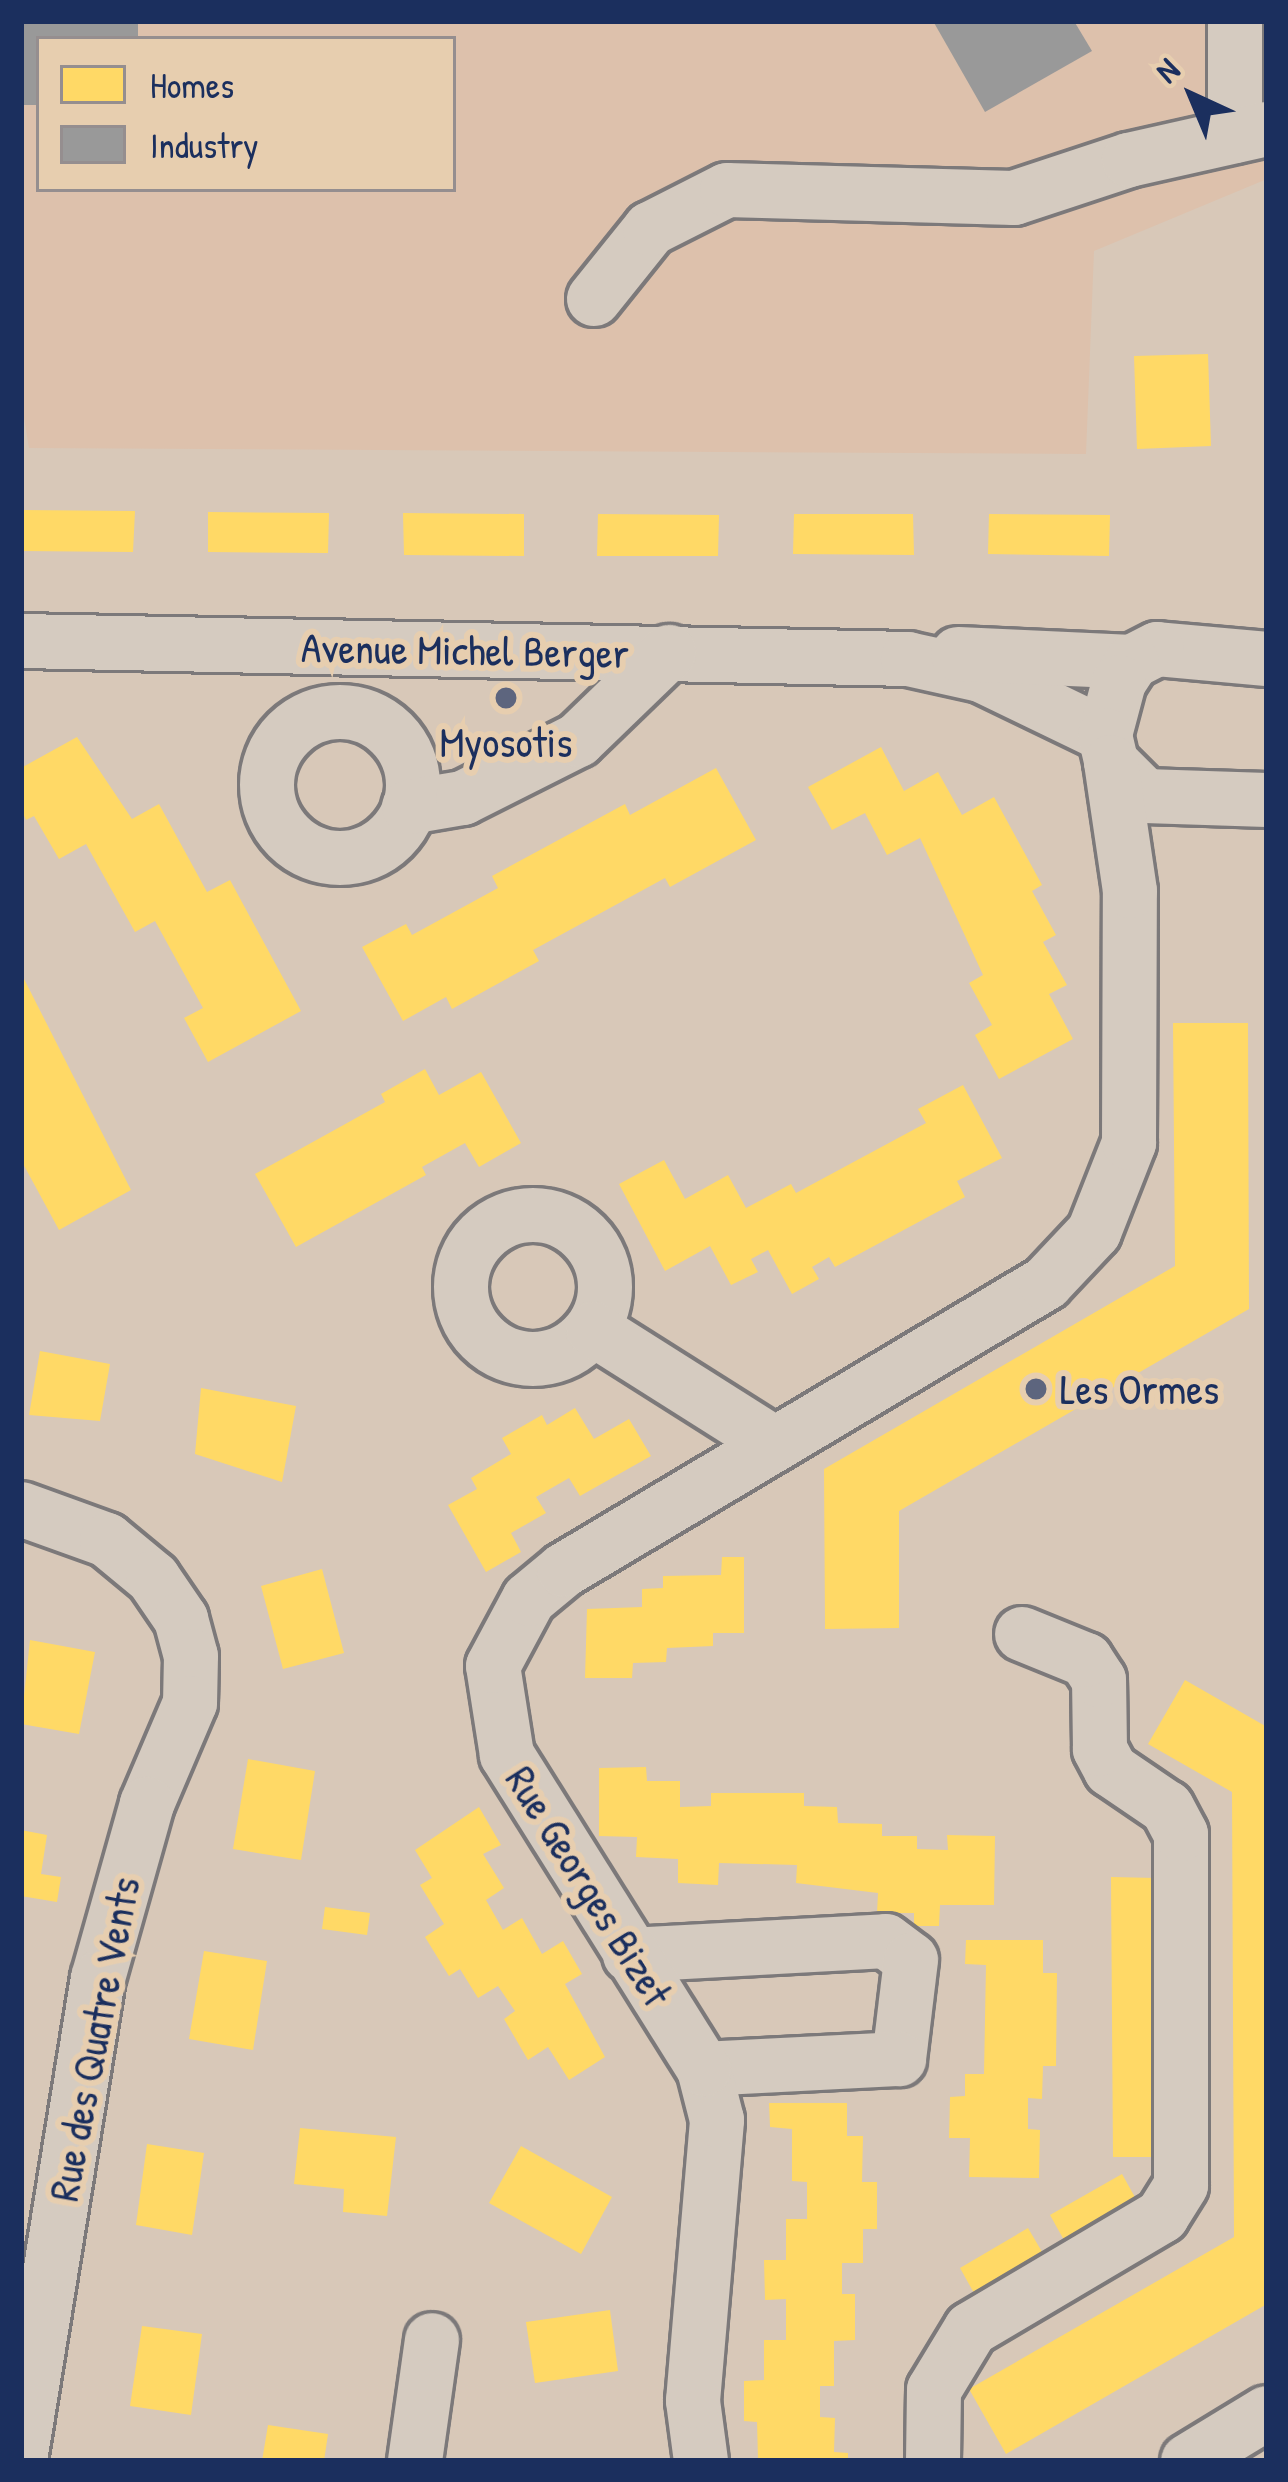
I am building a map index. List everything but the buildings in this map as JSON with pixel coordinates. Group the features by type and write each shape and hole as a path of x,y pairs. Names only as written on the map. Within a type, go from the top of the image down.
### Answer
{"street":[{"path":"593,299 650,229 727,190 1015,198 1251,133 1235,21"},
{"name":"Avenue Michel Berger","path":"21,641 908,659 992,651 1132,662 1156,649 1267,659"},
{"path":"409,807 463,798 578,740 669,652"},
{"name":"Avenue Michel Berger","path":"908,659 981,674 1108,749 1145,796 1267,800"},
{"path":"1108,749 1132,662"},
{"name":"Rue Georges Bizet","path":"700,2461 693,2402 717,2120 704,2069 507,1755 494,1666 529,1599 564,1570 1046,1283 1094,1232 1129,1144 1130,891 1108,749"},
{"path":"1130,891 1175,797"},
{"path":"592,1329 775,1444"},
{"name":"Rue des Quatre Vents","path":"21,1509 106,1540 152,1578 181,1618 191,1656 190,1703 147,1804 98,1978 21,2455"},
{"path":"933,2461 934,2390 945,2360 971,2329 1162,2216 1181,2185 1181,1834 1167,1808 1111,1770 1100,1749 1099,1679 1086,1660 1022,1634"},
{"path":"630,1955 886,1942 911,1960 899,2059 704,2069"},
{"path":"415,2461 432,2340"},
{"path":"1189,2461 1267,2413"}],"shaded area":[{"path":"21,21 1267,21 1267,179 1094,251 1086,454 29,448 21,399"}],"place":[{"name":"Myosotis","path":"506,698"},
{"name":"Les Ormes","path":"1036,1389"}]}
